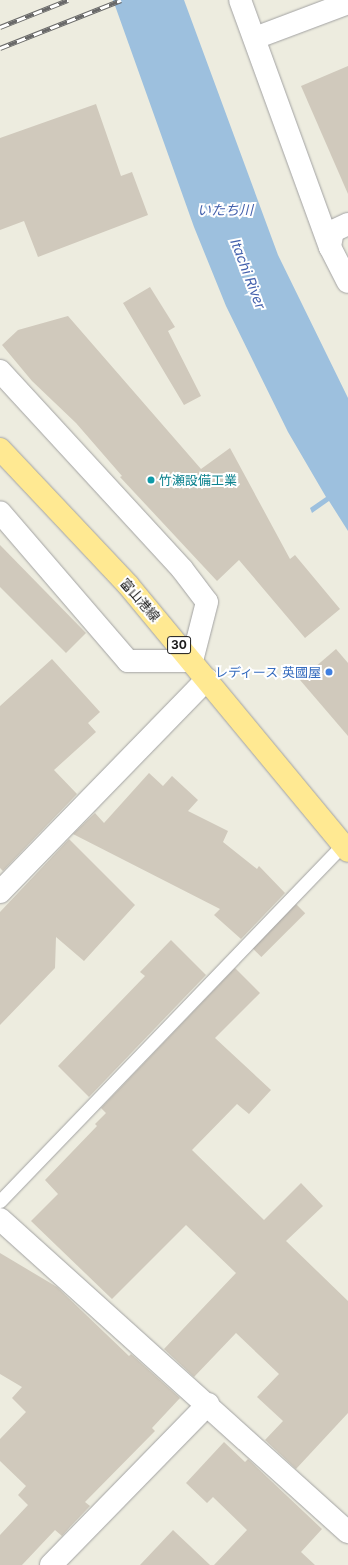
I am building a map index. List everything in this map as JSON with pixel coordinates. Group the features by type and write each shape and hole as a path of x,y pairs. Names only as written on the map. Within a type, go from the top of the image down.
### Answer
{"main road":[{"name":"富山港線","path":"0,449 128,585 346,848"}],"street":[{"path":"240,0 330,247 348,282"},
{"path":"255,38 348,3"},
{"path":"330,247 333,231 348,224"},
{"path":"0,371 182,569 207,602 192,661 128,661 0,512"},
{"path":"0,891 207,679"},
{"path":"0,1219 208,1404 348,1532"},
{"path":"51,1565 208,1404"}],"lane":[{"path":"0,1201 346,848"}],"water":[{"name":"いたち川","path":"113,0 184,0 278,255 348,398 348,531 329,501 312,513 310,508 326,497 288,432 226,306 194,227"}],"building":[{"path":"348,66 348,194 301,86"},
{"path":"96,104 121,176 132,172 148,215 38,257 24,221 0,230 0,138"},
{"path":"150,287 175,327 168,331 201,396 184,405 123,303"},
{"path":"68,316 201,469 230,448 290,559 295,555 340,609 305,638 239,560 217,581 120,477 122,476 76,423 32,381 2,345 18,330"},
{"path":"0,545 86,633 66,653 0,587"},
{"name":"レディース 英國屋","path":"336,649 348,663 348,736 300,680"},
{"path":"52,659 100,712 88,723 96,732 54,770 77,794 3,871 0,868 0,706"},
{"path":"149,773 163,786 172,776 198,800 188,811 228,831 223,842 257,869 259,866 285,893 241,939 214,915 220,909 73,834 95,813 104,823"},
{"path":"69,839 135,905 84,961 56,937 55,968 0,1025 0,912"},
{"path":"296,904 305,913 261,957 252,948"},
{"path":"171,940 206,975 89,1097 58,1066 145,976 140,972"},
{"path":"235,968 260,993 215,1038 271,1090 249,1114 237,1104 192,1150 264,1220 301,1183 323,1206 286,1241 348,1301 348,1413 296,1469 265,1440 283,1421 257,1397 279,1374 236,1333 194,1377 164,1349 236,1273 186,1225 112,1299 31,1221 58,1194 45,1180 97,1126 95,1124 106,1113 101,1108"},
{"path":"0,1253 57,1287 129,1356 131,1354 180,1398 152,1428 155,1431 85,1502 90,1506 62,1536 55,1530 22,1565 0,1565 0,1535 28,1505 18,1495 26,1486 0,1461 0,1439 26,1412 12,1398 22,1387 0,1374"},
{"path":"224,1442 245,1462 248,1459 322,1529 301,1552 315,1565 214,1565 247,1530 213,1497 207,1503 186,1483"},
{"path":"173,1530 210,1565 140,1565"}],"railway":[{"path":"0,27 68,0"},
{"path":"0,48 121,0"}],"place":[{"name":"竹瀬設備工業","path":"151,480"},
{"name":"レディース 英國屋","path":"329,672"}],"water label":[{"name":"Itachi River","path":"248,274"}]}
